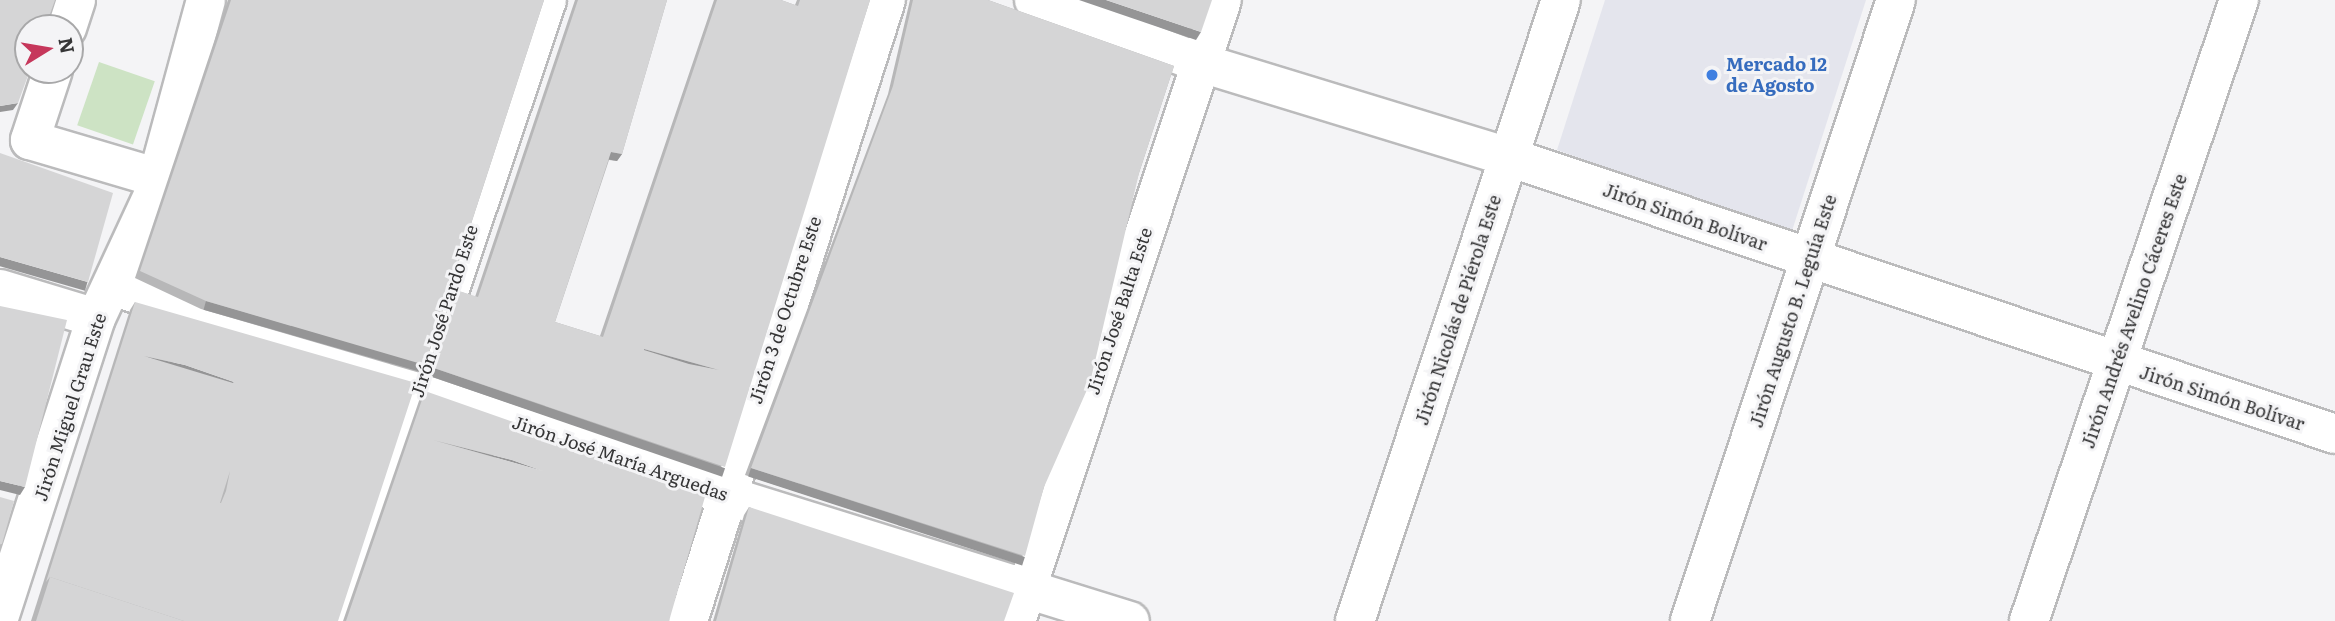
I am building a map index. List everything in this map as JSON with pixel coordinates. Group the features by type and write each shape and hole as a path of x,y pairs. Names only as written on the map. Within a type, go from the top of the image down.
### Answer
{"street":[{"name":"Jirón Miguel Grau Este","path":"0,615 105,302 158,178 206,0"},
{"name":"Jirón José Pardo Este","path":"338,621 419,387 547,0"},
{"name":"Jirón 3 de Octubre Este","path":"688,621 725,495 886,0"},
{"name":"Jirón Simón Bolívar","path":"1034,0 1201,63 1509,157 2116,364 2335,434"},
{"name":"Jirón José Balta Este","path":"1021,606 1222,0"},
{"name":"Jirón Nicolás de Piérola Este","path":"1355,621 1561,0"},
{"name":"Jirón Augusto B. Leguía Este","path":"1689,621 1896,0"},
{"name":"Jirón Andrés Avelino Cáceres Este","path":"2029,621 2239,0"},
{"path":"48,84 30,140 158,178"},
{"name":"Jirón José María Arguedas","path":"0,289 105,302 419,387 725,495 1021,606 1130,621"}],"shaded area":[{"name":"Mercado 12 de Agosto","path":"1605,0 1866,0 1791,234 1557,150"}],"green space":[{"path":"99,62 155,81 133,145 77,125"}],"building":[{"path":"0,0 55,0 50,14 14,14 14,84 25,84 18,103 0,106"},
{"path":"231,0 544,0 425,365 206,301 140,271"},
{"path":"578,0 667,0 622,154 611,152 555,322 603,337 717,0 781,0 798,6 800,0 870,0 725,467 431,367 456,290 478,297","holes":["644,349 719,370 689,364"]},
{"path":"913,0 988,0 1174,66 1139,173 1090,383 1044,487 1025,556 751,468 893,86"},
{"path":"1106,0 1212,0 1201,32"},
{"path":"0,153 113,193 88,282 0,257"},
{"path":"135,302 416,383 338,621 184,621 50,577 46,582","holes":["144,356 185,365 234,382 233,383","230,471 226,491 220,503"]},
{"path":"0,306 67,320 25,487 0,481"},
{"path":"425,391 707,490 669,621 346,621","holes":["433,440 512,460 543,471"]},
{"path":"0,497 14,501 2,544 0,544"},
{"path":"749,507 1014,593 1004,621 716,621"},
{"path":"50,577 184,621 36,621"}],"place":[{"name":"Mercado 12 de Agosto","path":"1712,75"}]}
